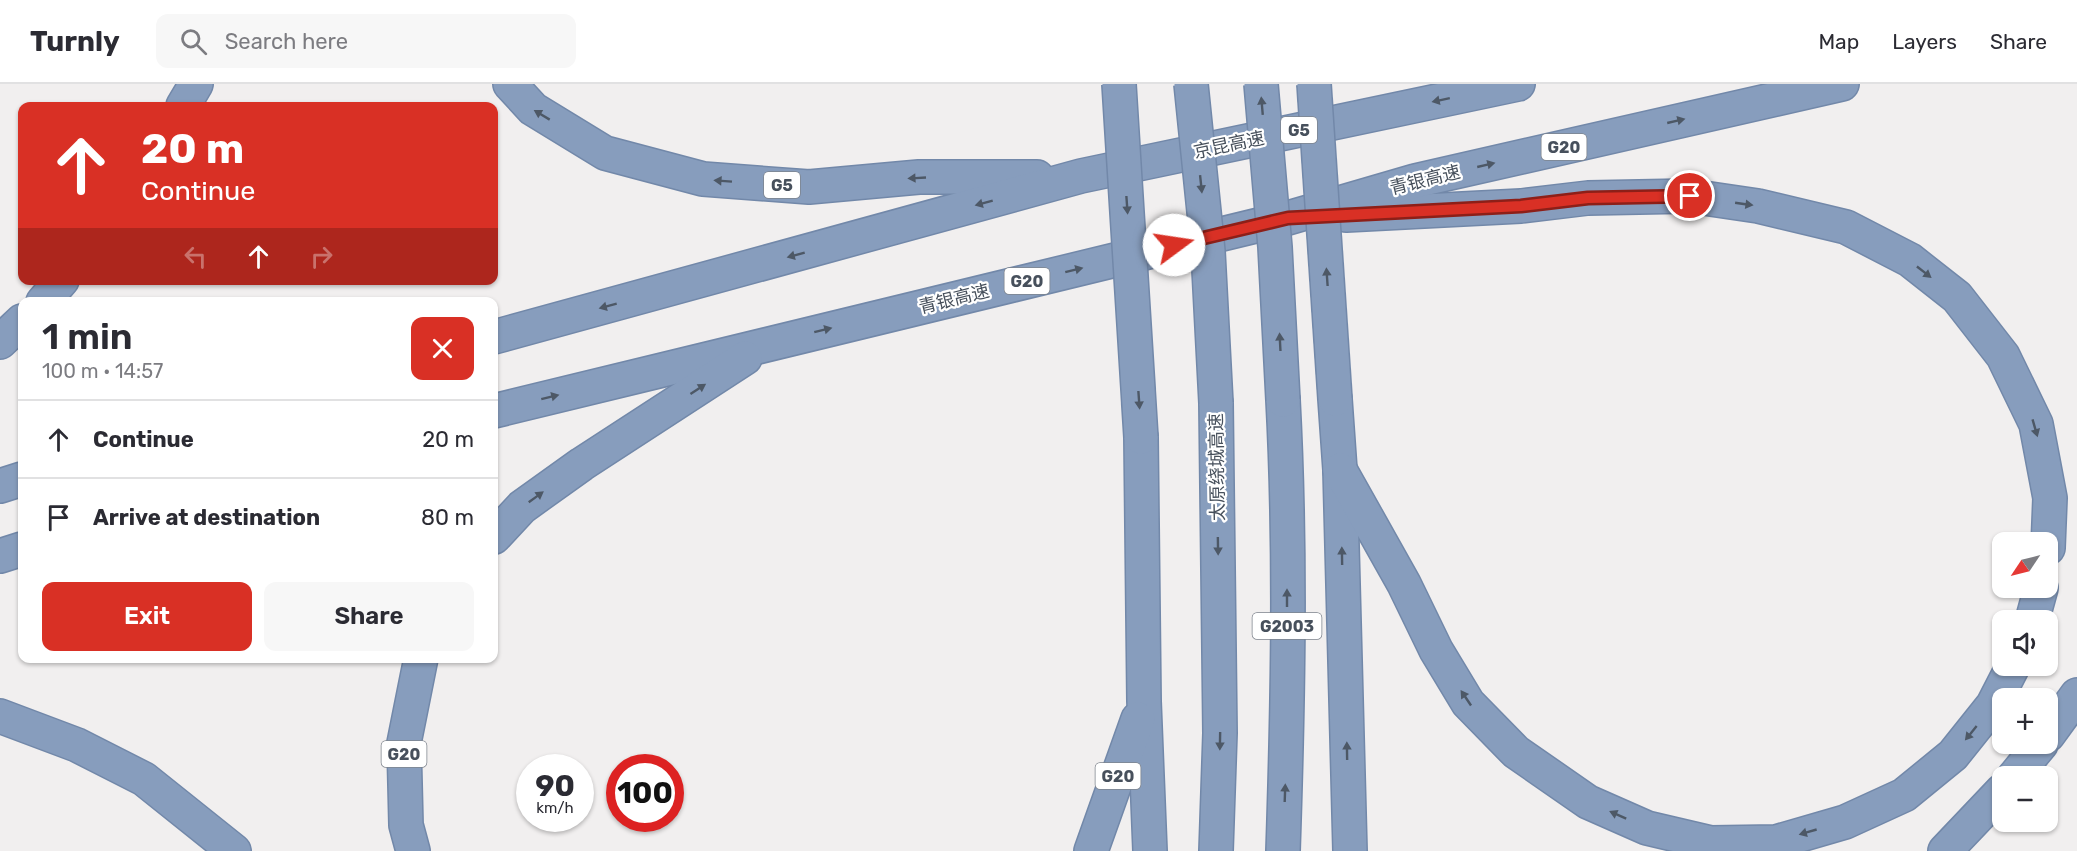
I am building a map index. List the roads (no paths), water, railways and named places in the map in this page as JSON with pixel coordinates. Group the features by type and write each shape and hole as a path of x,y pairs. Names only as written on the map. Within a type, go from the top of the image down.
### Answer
{"highway":[{"path":"185,102 196,84"},
{"name":"G5","path":"510,84 532,109 605,153 703,180 809,187 919,177 1081,176"},
{"path":"1119,84 1141,437 1144,701 1150,851"},
{"name":"太原绕城高速","path":"1191,84 1208,251 1216,403 1220,733 1216,851"},
{"name":"G2003","path":"1260,84 1275,247 1288,508 1287,734 1283,851"},
{"path":"1314,84 1340,470 1350,851"},
{"name":"京昆高速","path":"1081,176 1518,84"},
{"name":"青银高速","path":"498,410 1288,218 1415,182 1842,84"},
{"path":"498,336 1081,176"},
{"path":"1288,218 1521,206 1588,198 1690,196 1758,206 1846,227 1910,261 1957,297 2003,356 2036,424 2050,498 2049,532"},
{"path":"47,297 58,285"},
{"path":"0,342 18,325"},
{"name":"G20","path":"498,533 522,507 582,464 766,344"},
{"path":"1340,470 1404,585 1436,650 1468,703 1516,752 1588,802 1647,828 1711,843 1776,842 1845,822 1904,795 1953,755 1993,705 2008,676"},
{"path":"0,486 18,480"},
{"path":"0,556 18,550"},
{"name":"G20","path":"413,851 406,825 404,743 420,663"},
{"path":"2058,721 2077,694"},
{"name":"G20","path":"1090,851 1104,818 1144,701"},
{"path":"0,716 77,745 144,779 234,851"},
{"path":"2023,766 2033,754"},
{"path":"1945,851 1992,801"}]}
